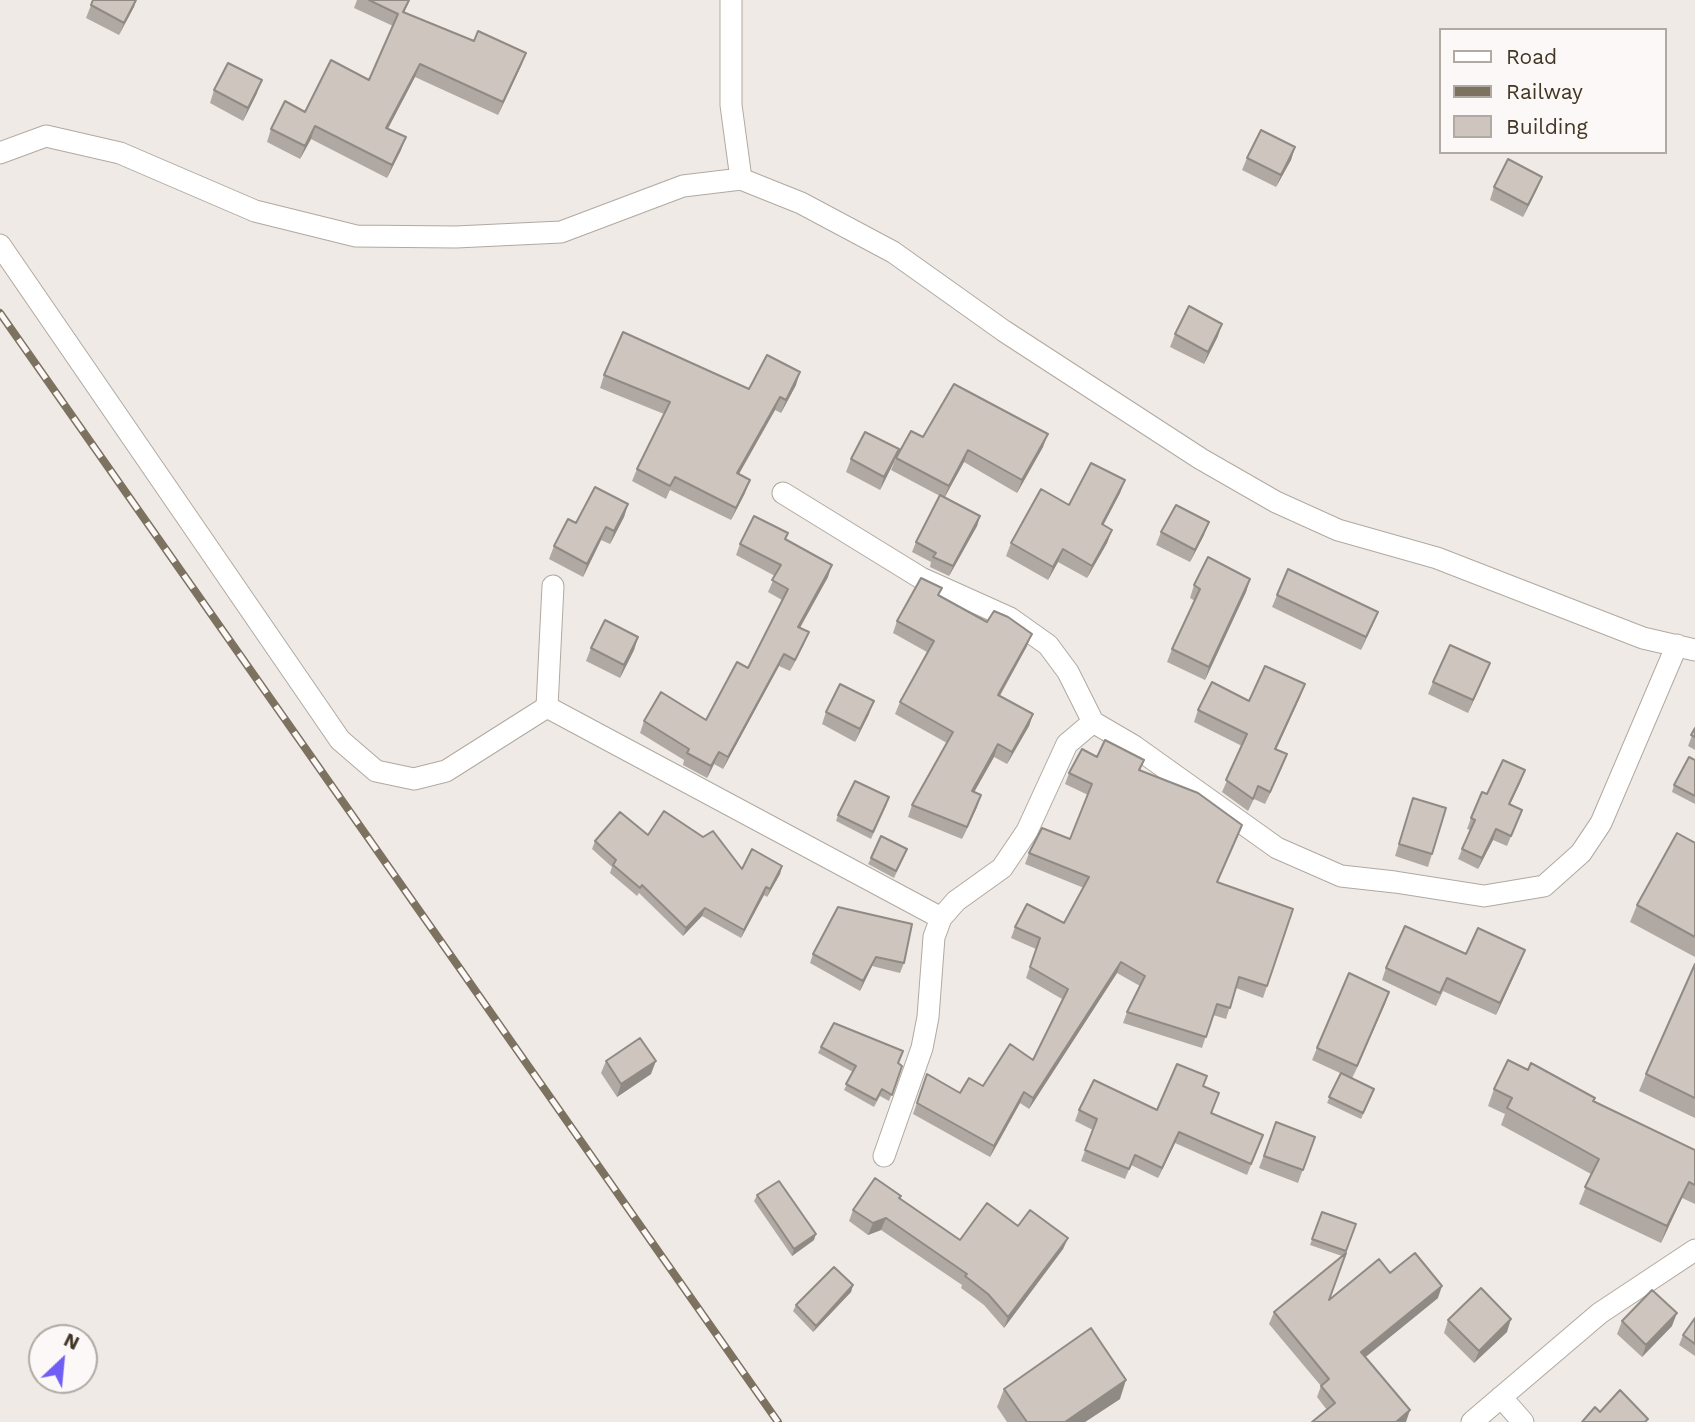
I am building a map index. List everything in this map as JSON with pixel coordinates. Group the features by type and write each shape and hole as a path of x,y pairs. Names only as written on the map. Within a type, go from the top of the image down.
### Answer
{"street":[{"path":"731,0 731,105 741,179"},
{"path":"0,153 47,136 120,153 255,211 356,236 456,237 561,232 683,186 741,179 801,203 892,252 1004,331 1201,459 1276,502 1338,530 1437,558 1643,638 1686,647 1601,823 1581,853 1544,886 1484,896 1341,876 1277,848 1134,746 1093,722 1068,672 1048,645 1010,618 921,578 783,493"},
{"path":"0,245 340,740 376,771 414,779 446,771 547,707"},
{"path":"547,707 553,586"},
{"path":"547,707 941,918"},
{"path":"884,1156 922,1048 928,1017 933,937 941,918 956,901 1002,867 1027,831 1067,744 1093,722"},
{"path":"1472,1422 1600,1313 1695,1250"},
{"path":"1502,1397 1523,1422"}],"building":[{"path":"93,0 136,0 124,23 91,5"},
{"path":"369,0 409,0 403,12 474,41 478,31 526,53 503,102 420,64 386,128 406,137 392,165 315,126 305,146 271,129 285,101 305,112 331,60 369,80 398,14"},
{"path":"228,63 262,80 248,108 214,90"},
{"path":"1261,130 1295,147 1281,175 1247,158"},
{"path":"1508,159 1542,177 1528,205 1494,187"},
{"path":"1189,306 1222,324 1208,352 1175,334"},
{"path":"623,332 749,389 767,355 800,372 786,400 780,397 737,473 750,480 736,508 675,477 670,486 637,469 670,402 604,375"},
{"path":"954,384 1048,434 1022,480 968,450 949,486 896,458 911,431 923,437"},
{"path":"865,432 899,449 884,477 851,459"},
{"path":"1091,463 1125,480 1102,524 1112,530 1092,566 1063,549 1053,567 1011,543 1041,489 1069,505"},
{"path":"595,487 628,504 614,531 606,527 587,564 554,546 568,519 576,523"},
{"path":"940,495 980,516 953,566 933,557 936,553 916,542"},
{"path":"1176,505 1209,522 1195,550 1161,532"},
{"path":"754,516 788,533 785,539 832,565 798,627 809,632 795,660 784,654 728,757 719,752 711,766 687,753 689,749 644,721 661,692 706,720 737,662 748,668 788,589 772,580 781,565 740,544"},
{"path":"1208,557 1250,579 1209,667 1172,649 1200,589 1194,585"},
{"path":"1288,569 1378,612 1366,637 1277,595"},
{"path":"921,578 942,588 938,595 987,622 994,611 1008,617 1032,634 998,695 1033,714 1012,752 998,744 972,791 981,795 967,827 912,805 953,732 900,702 934,641 897,621"},
{"path":"605,620 638,637 624,665 591,648"},
{"path":"1450,645 1490,663 1473,700 1433,682"},
{"path":"1265,666 1305,684 1275,749 1287,754 1270,792 1258,786 1253,799 1226,780 1247,734 1198,710 1212,682 1249,701"},
{"path":"840,684 874,701 860,729 826,712"},
{"path":"1105,740 1144,760 1139,770 1198,793 1242,825 1217,882 1293,909 1267,986 1239,977 1230,1008 1217,1004 1206,1037 1127,1012 1145,976 1121,962 1033,1098 1024,1092 994,1146 917,1103 927,1074 960,1093 969,1078 983,1086 1010,1044 1033,1060 1068,989 1030,967 1040,938 1015,927 1027,904 1064,923 1089,877 1029,853 1042,828 1070,839 1092,784 1069,773 1082,749 1097,757"},
{"path":"1689,757 1695,760 1695,796 1674,785"},
{"path":"1503,760 1525,770 1509,804 1522,810 1511,836 1496,829 1482,858 1462,849 1475,820 1471,818 1482,792 1487,794"},
{"path":"855,781 889,797 873,832 838,815"},
{"path":"1413,798 1446,808 1432,854 1399,844"},
{"path":"664,811 703,837 713,831 742,869 752,849 782,866 770,889 766,887 744,930 705,908 686,928 642,885 640,888 613,865 616,860 595,841 620,812 648,835"},
{"path":"1677,833 1695,843 1695,937 1637,905"},
{"path":"881,836 907,849 896,871 871,858"},
{"path":"838,907 912,924 904,963 876,957 863,981 813,954"},
{"path":"1405,926 1466,954 1478,928 1525,950 1500,1003 1447,978 1440,993 1386,968"},
{"path":"1695,964 1695,1098 1646,1074"},
{"path":"1349,973 1389,992 1357,1066 1317,1048"},
{"path":"834,1023 903,1051 898,1063 902,1066 892,1095 882,1089 876,1100 846,1084 856,1066 821,1047"},
{"path":"640,1038 656,1061 621,1084 606,1061"},
{"path":"1508,1060 1528,1070 1531,1063 1595,1098 1593,1101 1695,1150 1695,1185 1689,1182 1667,1226 1585,1187 1599,1159 1507,1108 1512,1098 1494,1089"},
{"path":"1177,1064 1207,1076 1203,1086 1219,1093 1211,1113 1263,1135 1251,1164 1179,1132 1162,1168 1135,1155 1129,1169 1085,1150 1097,1119 1079,1110 1094,1080 1157,1110"},
{"path":"1341,1073 1374,1089 1363,1113 1329,1097"},
{"path":"1276,1122 1315,1137 1303,1170 1264,1156"},
{"path":"875,1178 960,1240 987,1203 1018,1226 1030,1210 1068,1238 1008,1317 988,1294 965,1276 967,1274 886,1218 873,1223 853,1210"},
{"path":"779,1181 816,1234 794,1249 757,1195"},
{"path":"1322,1212 1356,1224 1346,1251 1312,1239"},
{"path":"1346,1253 1329,1300 1379,1259 1390,1273 1415,1253 1442,1286 1361,1352 1410,1410 1396,1422 1312,1422 1335,1403 1321,1386 1329,1379 1274,1312"},
{"path":"834,1267 853,1285 816,1326 796,1305"},
{"path":"1481,1288 1511,1319 1479,1351 1448,1320"},
{"path":"1652,1290 1677,1313 1646,1345 1622,1321"},
{"path":"1695,1318 1695,1344 1683,1335"},
{"path":"1091,1328 1126,1380 1065,1422 1027,1422 1004,1389"},
{"path":"1620,1390 1648,1419 1645,1422 1582,1422 1595,1407 1600,1412"}],"railway":[{"path":"0,313 778,1422"}]}
